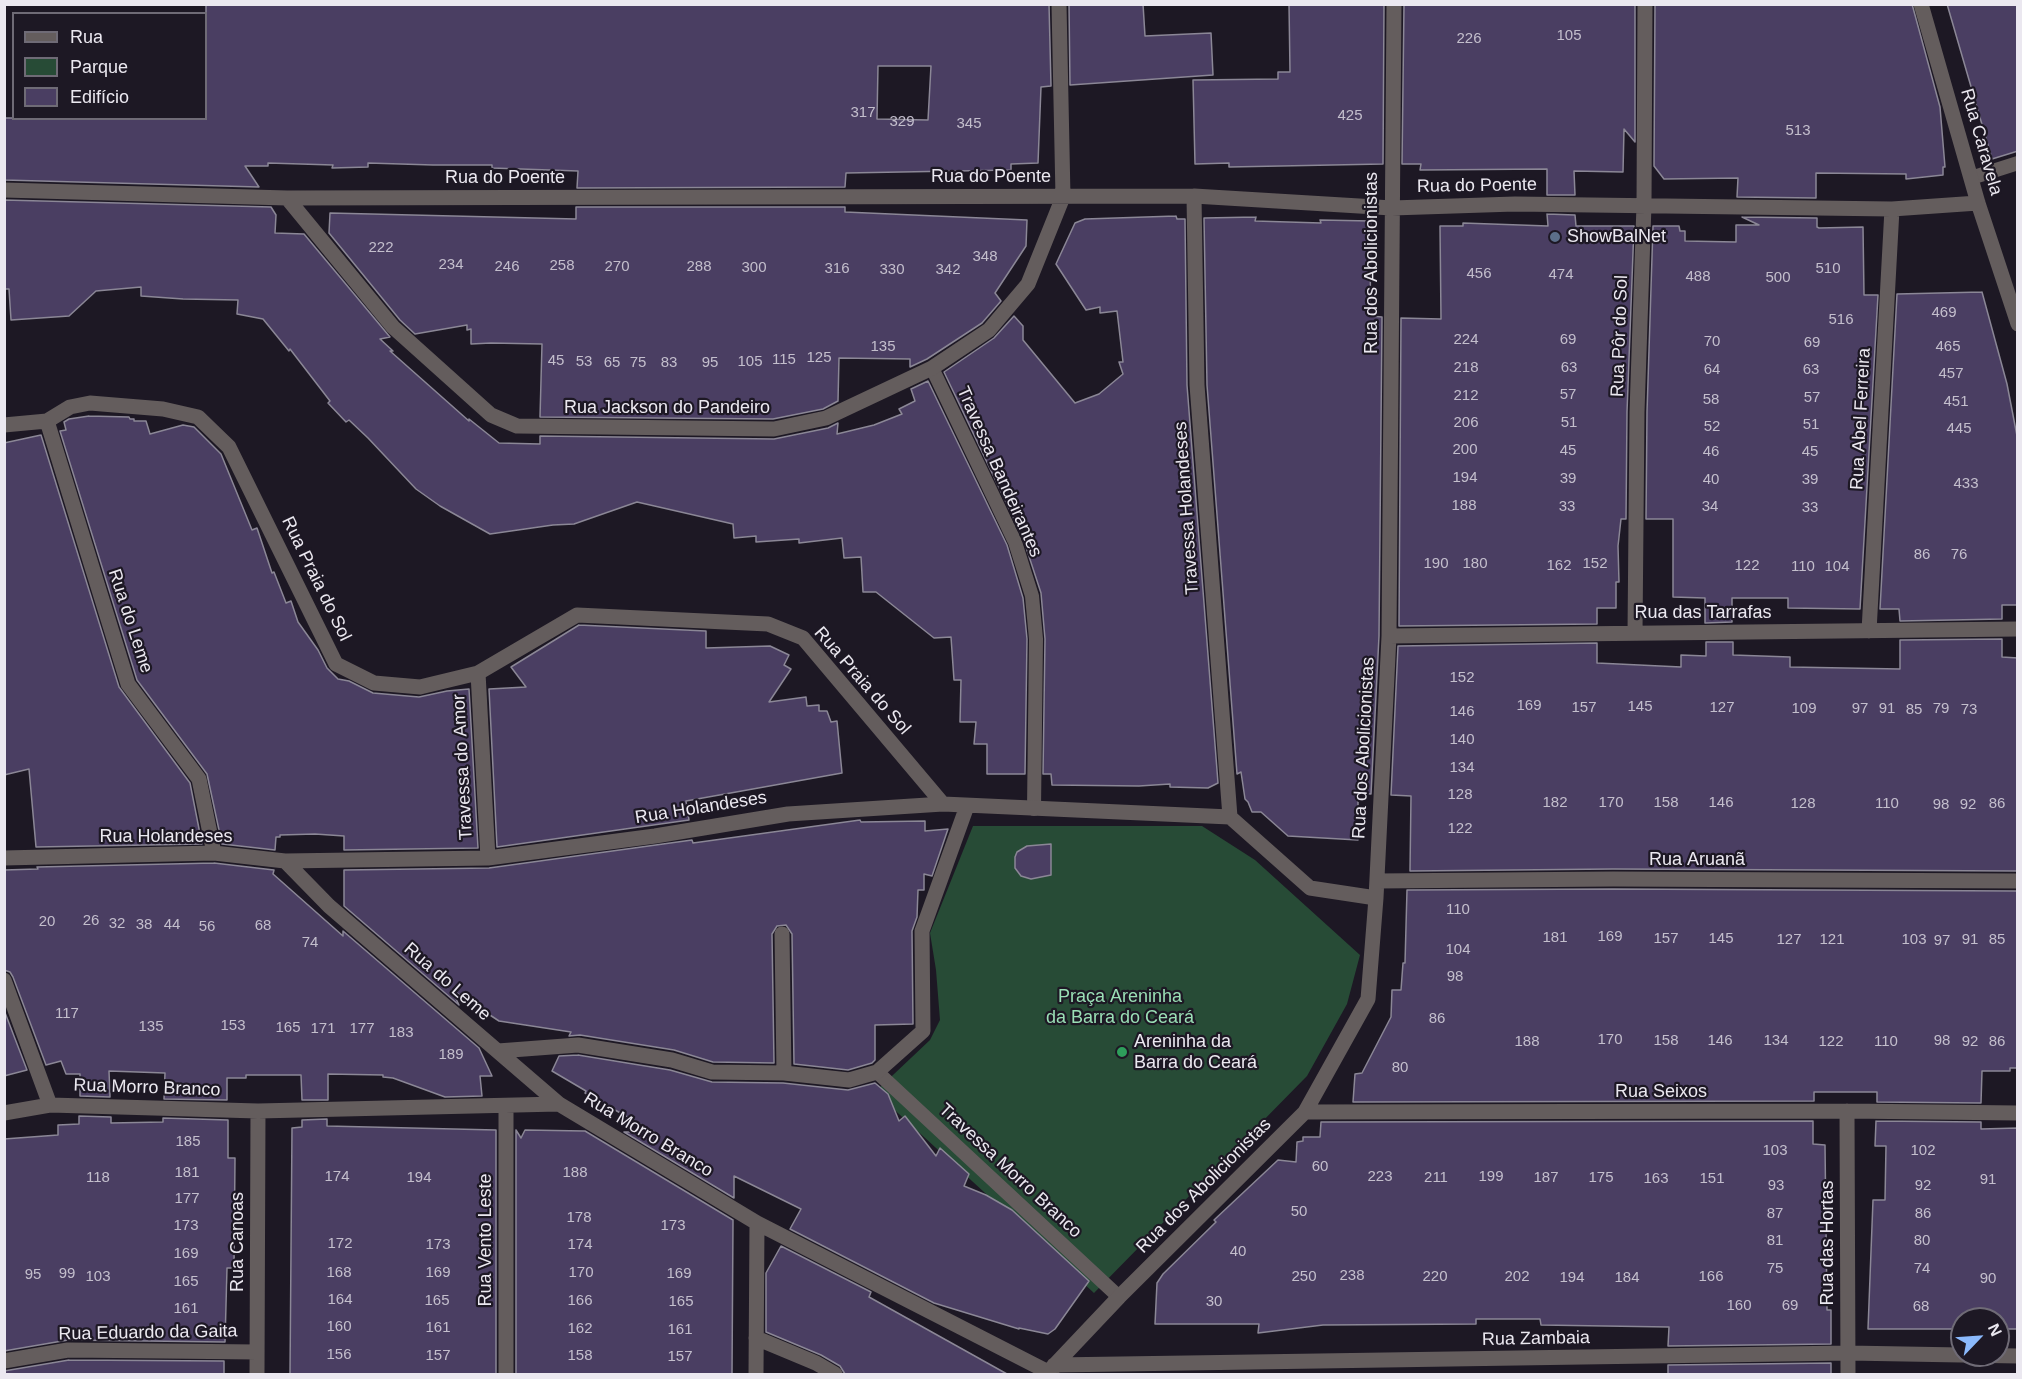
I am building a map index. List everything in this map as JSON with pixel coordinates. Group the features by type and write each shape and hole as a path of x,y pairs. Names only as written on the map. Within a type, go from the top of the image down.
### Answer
{"street":[{"name":"Rua Jackson do Pandeiro","path":"286,198 393,327 491,415 517,426 774,429 826,418 932,368 988,330 1028,284 1063,196 1059,4"},
{"name":"Rua dos Abolicionistas","path":"1052,1370 1119,1297 1305,1112 1368,999 1377,881 1389,636 1394,4"},
{"name":"Rua Pôr do Sol","path":"1635,633 1636,424 1644,205 1645,4"},
{"name":"Rua Caravela","path":"1921,4 1978,203 2018,324"},
{"name":"Rua do Poente","path":"4,190 286,198 1194,196 1392,208 1515,204 1892,208 1978,203"},
{"name":"Travessa Holandeses","path":"1194,196 1197,385 1230,817"},
{"name":"Rua Abel Ferreira","path":"1869,631 1892,208"},
{"name":"Rua Praia do Sol","path":"4,425 47,421 70,407 90,403 163,409 198,417 229,447 336,664 374,683 420,687 478,673 577,615 768,624 803,638 943,804"},
{"name":"Rua do Leme","path":"47,421 128,684 199,779 214,853"},
{"name":"Rua das Tarrafas","path":"1389,636 2018,629"},
{"name":"Travessa do Amor","path":"478,673 488,858"},
{"name":"Rua Holandeses","path":"4,858 214,853 285,861 488,858 655,836 788,814 943,804 1230,817"},
{"path":"498,1051 578,1045 672,1060 712,1072 784,1073 849,1080 877,1072 922,1031 922,931 967,806"},
{"path":"1230,817 1310,888 1376,898"},
{"name":"Rua do Leme","path":"285,861 329,906 559,1104"},
{"name":"Rua Aruanã","path":"1377,881 1613,879 2018,881"},
{"path":"782,934 784,1073"},
{"path":"4,980 50,1105"},
{"name":"Rua Morro Branco","path":"4,1113 50,1105 258,1110 559,1104 757,1223 1052,1370"},
{"name":"Rua Vento Leste","path":"506,1106 506,1374"},
{"name":"Rua Canoas","path":"257,1374 258,1110"},
{"name":"Rua das Hortas","path":"1847,1111 1848,1374"},
{"name":"Rua Seixos","path":"1305,1112 2018,1113"},
{"path":"756,1374 757,1223"},
{"path":"756,1338 816,1363 835,1374"},
{"name":"Rua Eduardo da Gaita","path":"4,1362 68,1350 257,1352"},
{"name":"Rua Zambaia","path":"1052,1370 1848,1353 2018,1356"}],"lane":[{"path":"1971,178 2018,163"},
{"name":"Travessa Bandeirantes","path":"932,368 1015,542 1032,596 1036,639 1034,809"},
{"name":"Travessa Morro Branco","path":"877,1072 1119,1297"}],"green space":[{"name":"Praça Areninha da Barra do Ceará","path":"973,826 1202,826 1255,860 1360,955 1347,1004 1307,1076 1094,1293 875,1092 930,1040 940,1020 930,933"}],"building":[{"path":"206,4 1049,4 1051,86 1041,87 1038,163 1011,164 1011,170 846,173 845,187 577,188 578,171 492,168 492,165 368,163 368,167 332,168 333,165 268,163 268,166 245,166 259,187 4,180 4,118 12,118 12,120 207,120","holes":["878,66 931,66 928,120 877,119"]},
{"path":"1069,4 1143,4 1145,36 1211,33 1213,75 1070,85"},
{"path":"1289,4 1384,4 1383,164 1229,167 1229,163 1195,164 1193,80 1278,79 1278,72 1290,72"},
{"path":"1404,4 1635,4 1635,142 1624,129 1623,172 1574,171 1575,195 1547,195 1547,169 1420,170 1421,164 1402,164"},
{"path":"1655,4 1912,4 1940,107 1945,167 1943,167 1943,175 1906,179 1906,174 1816,173 1816,198 1737,197 1738,178 1664,179 1654,166"},
{"path":"1947,4 2018,4 2018,151 1992,159"},
{"path":"4,200 271,207 276,215 275,233 304,234 390,337 380,339 393,351 390,351 469,421 469,419 499,443 540,444 540,436 774,439 828,428 838,423 837,434 874,425 902,414 899,409 915,401 911,389 928,381 1007,545 1023,598 1027,639 1025,774 987,774 987,744 974,744 976,722 960,722 961,680 954,680 951,637 934,638 876,592 863,592 861,557 844,558 842,538 799,543 799,539 756,542 756,536 734,538 733,524 637,502 574,524 490,534 440,506 416,489 368,438 349,420 346,422 328,403 330,401 290,349 289,351 263,319 237,314 238,300 141,296 141,287 96,291 69,316 11,320 9,289 4,289"},
{"path":"576,207 845,207 845,212 1027,220 1026,246 995,293 1001,301 982,323 927,359 910,367 910,359 839,358 838,401 823,409 773,419 540,417 542,344 471,344 471,329 467,330 467,325 415,334 400,320 329,233 330,213 576,219"},
{"path":"1547,214 1575,215 1576,226 1634,226 1627,412 1626,519 1621,519 1616,608 1597,608 1597,624 1399,626 1401,318 1441,319 1440,226 1463,226 1463,223 1548,226"},
{"path":"1176,216 1177,219 1185,219 1187,385 1218,783 1208,788 1170,787 1170,784 1052,785 1051,774 1043,774 1045,639 1041,593 1023,538 944,372 994,338 1014,316 1023,326 1023,340 1075,403 1099,394 1123,374 1119,362 1123,362 1117,311 1100,313 1100,307 1086,310 1056,264 1075,223 1085,219"},
{"path":"1256,217 1255,221 1321,223 1320,220 1371,221 1370,316 1382,317 1379,636 1371,794 1358,793 1358,840 1288,836 1261,812 1252,812 1245,799 1241,772 1237,774 1207,385 1204,218"},
{"path":"1742,217 1817,218 1819,228 1863,227 1864,295 1878,295 1860,609 1788,608 1788,598 1732,598 1732,622 1705,623 1705,598 1673,597 1673,519 1646,519 1653,226 1679,226 1680,231 1685,231 1685,241 1736,242 1736,225 1759,225"},
{"path":"1982,292 2007,384 2018,441 2018,605 2002,605 2002,619 1900,621 1899,609 1880,609 1897,294"},
{"path":"89,416 129,417 134,421 146,421 150,434 183,425 194,427 221,454 252,530 257,528 272,573 274,572 286,603 291,601 298,622 318,650 327,668 338,679 349,681 373,693 419,697 469,689 478,848 344,850 344,836 315,834 280,835 276,837 275,850 222,844 207,774 137,680 60,431 66,430 64,422 69,419"},
{"path":"41,435 119,687 190,783 202,844 36,847 29,769 4,775 4,443"},
{"path":"579,625 706,631 706,648 770,646 789,655 784,665 791,669 769,702 806,697 807,706 819,705 819,711 827,711 831,722 837,721 842,773 686,801 689,820 497,847 489,689 526,687 511,667"},
{"path":"2002,639 2002,657 2018,658 2018,871 1613,869 1410,871 1411,796 1391,795 1398,646 1597,643 1597,663 1681,667 1681,655 1706,656 1706,642 1733,642 1733,655 1790,657 1790,667 1900,669 1900,640"},
{"path":"860,820 861,822 925,821 925,831 948,829 932,876 924,874 924,890 918,890 917,917 912,931 913,1024 875,1025 875,1060 848,1070 794,1064 792,934 786,925 777,926 772,934 774,1063 713,1062 674,1050 580,1035 569,1036 571,1032 499,1021 452,990 459,1005 344,906 344,870 489,868"},
{"path":"1051,844 1051,875 1031,879 1021,876 1015,868 1017,852 1027,846"},
{"path":"214,863 274,870 273,874 343,936 343,931 479,1048 492,1076 480,1076 482,1096 445,1097 393,1078 383,1077 383,1075 328,1074 328,1100 302,1100 301,1075 246,1075 246,1078 227,1078 227,1100 164,1099 165,1073 109,1071 110,1097 80,1096 80,1074 66,1074 61,1061 46,1065 13,977 10,972 4,970 4,870 38,869 37,867"},
{"path":"1407,890 2018,891 2018,1068 2010,1068 2010,1071 1982,1071 1981,1103 1877,1102 1877,1092 1814,1092 1814,1101 1353,1102 1355,1074 1362,1073 1391,1017 1392,990 1401,990 1403,963 1405,963"},
{"path":"4,1010 27,1070 4,1076"},
{"path":"578,1055 670,1070 712,1082 783,1083 848,1090 875,1083 888,1094 899,1121 905,1116 936,1156 940,1148 969,1174 964,1186 1012,1210 1089,1281 1055,1329 1048,1334 1019,1329 934,1303 790,1229 801,1209 734,1176 734,1198 624,1132 654,1132 585,1093 586,1091 552,1071 559,1056"},
{"path":"79,1116 111,1117 111,1123 163,1122 163,1118 228,1120 228,1158 235,1158 234,1268 227,1268 225,1342 68,1340 4,1351 4,1139 58,1135 58,1125 79,1124"},
{"path":"327,1119 327,1126 496,1130 496,1374 290,1374 292,1128 302,1127 302,1120"},
{"path":"1813,1121 1813,1144 1825,1145 1827,1310 1831,1310 1831,1344 1668,1346 1669,1327 1541,1325 1540,1319 1476,1319 1476,1324 1323,1325 1258,1333 1259,1324 1155,1324 1157,1283 1163,1274 1216,1222 1214,1220 1278,1160 1296,1162 1297,1142 1303,1141 1303,1137 1320,1137 1321,1122"},
{"path":"1876,1121 1981,1122 1981,1129 2018,1128 2018,1329 2010,1329 2010,1307 1950,1307 1950,1329 1868,1329 1873,1200 1885,1200 1886,1146 1875,1146"},
{"path":"516,1130 521,1138 525,1130 585,1131 733,1220 732,1374 516,1374"},
{"path":"781,1246 871,1292 869,1297 1007,1374 845,1374 840,1366 821,1355 766,1332 766,1273"},
{"path":"69,1360 224,1361 224,1374 4,1374 4,1371"},
{"path":"1831,1363 1831,1374 1668,1374 1668,1365"}],"place":[{"name":"ShowBalNet","path":"1555,237"},
{"name":"Areninha da Barra do Ceará","path":"1122,1052"}]}
